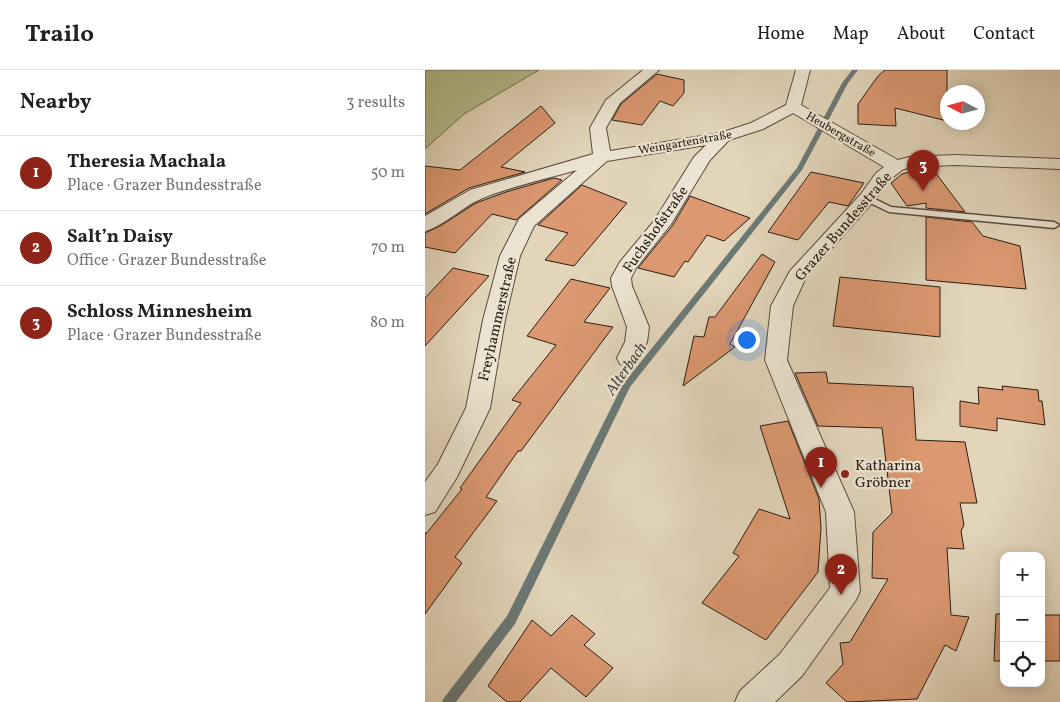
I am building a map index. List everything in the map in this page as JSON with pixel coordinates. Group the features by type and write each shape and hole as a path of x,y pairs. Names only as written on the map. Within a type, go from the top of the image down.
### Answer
{"street":[{"path":"602,157 598,128 614,100 652,70"},
{"name":"Heubergstraße","path":"803,70 793,107 896,166"},
{"name":"Weingartenstraße","path":"425,225 450,208 476,194 602,157 723,137 757,126 793,107"},
{"name":"Fuchshofstraße","path":"627,358 636,342 638,327 622,286 621,278 627,266 666,218 703,157 723,137"},
{"name":"Freyhammerstraße","path":"425,504 448,470 478,408 494,320 510,256 526,223 602,157"},
{"name":"Grazer Bundesstraße","path":"752,702 791,664 845,591 839,512 776,360 782,306 797,274 867,198 882,177 896,166 909,162 955,160 1060,164"}],"lane":[{"path":"867,198 889,209 1054,225"}],"green space":[{"path":"425,70 539,70 464,114 425,149"}],"building":[{"path":"885,70 947,70 947,85 940,85 940,119 895,108 896,126 858,124 858,104 878,76"},
{"path":"657,74 684,80 684,93 673,106 660,101 642,125 612,120 621,104"},
{"path":"541,106 555,123 501,167 525,172 469,188 425,214 425,166 460,170"},
{"path":"932,168 965,212 926,208 926,203 907,206 891,183 902,174"},
{"path":"811,172 864,183 848,206 829,202 798,240 768,232"},
{"path":"554,178 562,180 516,220 492,214 455,253 425,247 425,233 440,226 476,203"},
{"path":"582,185 627,203 574,266 545,260 568,233 538,225"},
{"path":"690,196 750,218 724,241 707,235 688,262 685,261 674,277 638,268 673,225"},
{"path":"926,217 972,222 983,236 1020,246 1026,289 926,280"},
{"path":"762,254 775,262 730,344 735,347 683,386 694,336 704,337 709,317 715,317"},
{"path":"453,268 489,276 425,346 425,298"},
{"path":"840,277 940,287 940,337 833,326"},
{"path":"571,279 610,288 584,322 613,327 521,451 518,451 486,497 497,501 455,557 462,563 425,614 425,532 426,534 462,489 460,488 521,403 512,400 556,345 527,336"},
{"path":"826,372 828,383 913,387 916,440 965,442 977,503 960,503 964,525 961,531 964,549 947,548 951,615 969,617 956,651 945,645 917,699 847,702 826,683 843,664 840,643 850,642 888,579 872,578 873,532 892,513 882,428 818,426 795,373"},
{"path":"1002,386 1038,390 1039,401 1042,401 1045,425 997,418 997,431 960,426 960,401 979,404 978,387 1003,390"},
{"path":"788,421 819,499 821,528 818,572 766,640 702,603 739,556 733,553 759,509 790,519 760,426"},
{"path":"996,614 1000,614 1000,661 994,661"},
{"path":"572,615 595,634 584,645 613,668 586,697 551,668 520,702 507,702 488,686 532,620 551,636"},
{"path":"1045,615 1060,615 1060,661 1045,661"}],"waterway":[{"name":"Alterbach","path":"448,702 511,620 626,386 800,169 845,83 855,70"}],"place":[{"name":"Schloss Minnesheim","path":"923,191"},
{"name":"Katharina Gröbner","path":"845,474"},
{"name":"Theresia Machala","path":"821,488"},
{"name":"Salt’n Daisy","path":"841,595"}]}
